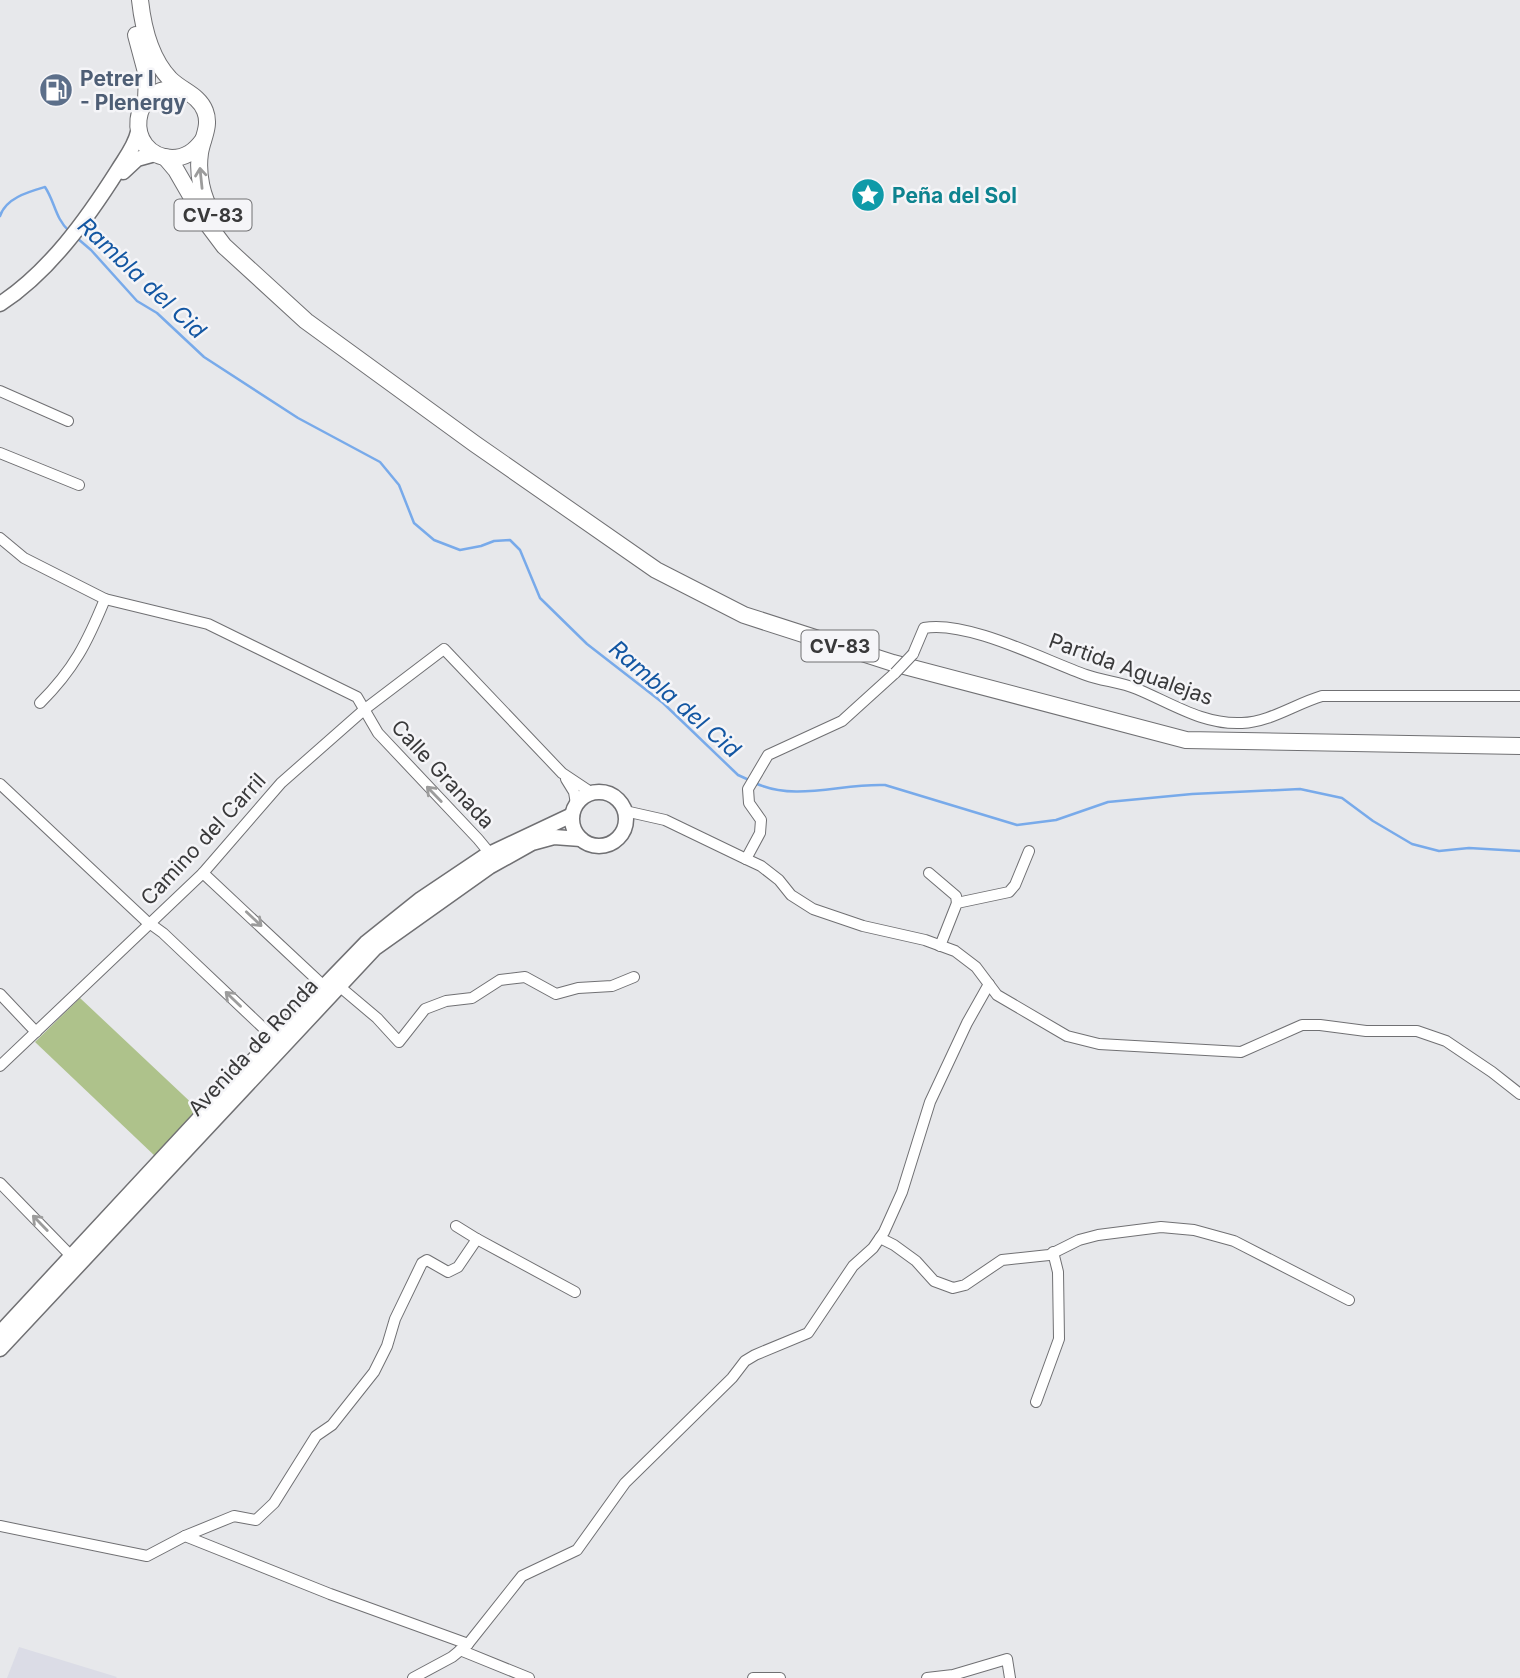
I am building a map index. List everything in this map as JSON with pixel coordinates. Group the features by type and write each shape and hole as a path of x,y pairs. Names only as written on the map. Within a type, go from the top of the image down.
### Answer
{"main road":[{"path":"134,0 135,28 147,76 146,100 138,117 138,132"},
{"name":"CV-83","path":"140,0 145,29 156,59 170,79 192,94 205,110 208,120 200,155 200,181 206,204 257,279"},
{"path":"146,100 163,90 183,90"},
{"name":"CV-83","path":"138,132 143,142 176,170 206,222 224,246 306,321 464,436 656,570 744,615 892,663 1186,740 1520,746"},
{"path":"160,155 176,158 187,155 203,140"}],"street":[{"path":"0,304 55,256 99,200 130,153 138,132"},
{"path":"111,182 137,159 160,155"},
{"path":"0,391 68,421"},
{"path":"0,453 79,485"},
{"name":"Calle Granada","path":"0,538 24,558 105,599 208,624 357,697 378,733 493,858"},
{"path":"40,703 60,682 87,642 105,599"},
{"name":"Partida Agualejas","path":"746,859 760,833 761,820 749,803 748,789 768,755 842,721 913,654 924,628 935,626 956,630 1018,647 1090,676 1136,688 1202,719 1230,723 1262,720 1322,696 1520,696"},
{"name":"Camino del Carril","path":"0,1066 203,873 281,783 365,709 444,649 562,773"},
{"path":"562,773 592,793 608,793 622,804 630,817"},
{"path":"562,773 574,792 573,828 580,839 591,845 603,846 614,842 622,834 630,817"},
{"path":"0,784 278,1042"},
{"path":"574,809 592,793"},
{"name":"Avenida de Ronda","path":"0,1334 75,1260 278,1042 331,989 375,935 421,899 552,826 574,809"},
{"path":"630,817 652,816 665,820 761,866 792,895 813,909 863,926 955,951 976,967 997,995 1067,1036 1099,1044 1241,1052 1302,1025 1366,1031 1417,1031 1446,1041 1520,1094"},
{"name":"Avenida de Ronda","path":"493,858 554,837 580,839"},
{"path":"957,903 1009,892 1015,885 1029,851"},
{"path":"203,873 331,989 377,1018 399,1042 425,1009 446,1001 472,998 500,980 525,977 556,994 578,988 611,986 634,977"},
{"path":"929,873 956,895 957,903 940,946"},
{"path":"413,1678 464,1647 522,1576 577,1550 625,1483 746,1361 808,1333 853,1266 880,1238 902,1192 929,1102 989,984"},
{"path":"0,994 36,1032"},
{"path":"0,1183 75,1260"},
{"path":"456,1226 575,1292"},
{"path":"880,1238 916,1261 934,1281 953,1287 965,1284 1002,1260 1049,1255 1079,1240 1098,1235 1161,1227 1194,1230 1234,1241 1349,1300"},
{"path":"0,1526 147,1556 185,1536 234,1516 256,1520 274,1503 316,1436 332,1425 374,1372 387,1346 395,1319 422,1263 427,1260 448,1272 453,1271 458,1268 477,1239"},
{"path":"1036,1402 1059,1339 1058,1272 1053,1252"},
{"name":"Avenida de Ronda","path":"0,1349 75,1260"},
{"path":"185,1536 464,1647 529,1678"},
{"path":"927,1678 953,1675 1007,1660 1010,1678"},
{"path":"753,1678 780,1678"}],"shaded area":[{"path":"19,1647 117,1677 7,1678"}],"green space":[{"path":"80,998 199,1110 156,1157 35,1042"}],"waterway":[{"name":"Rambla del Cid","path":"0,216 12,200 45,187 61,221 69,231"},
{"name":"Rambla del Cid","path":"77,238 137,301 157,313 204,357 298,418 380,462 399,485 414,523 434,540 460,550 494,541 510,540 520,550 540,598 587,644 663,703 738,775 749,780"},
{"name":"Rambla del Cid","path":"755,783 787,791 885,785 1017,825 1056,820 1108,802 1192,794 1300,789 1342,798 1373,821 1412,844 1439,851 1469,848 1520,851"}],"place":[{"name":"Petrer I - Plenergy","path":"56,90"},
{"name":"Peña del Sol","path":"868,195"}]}
